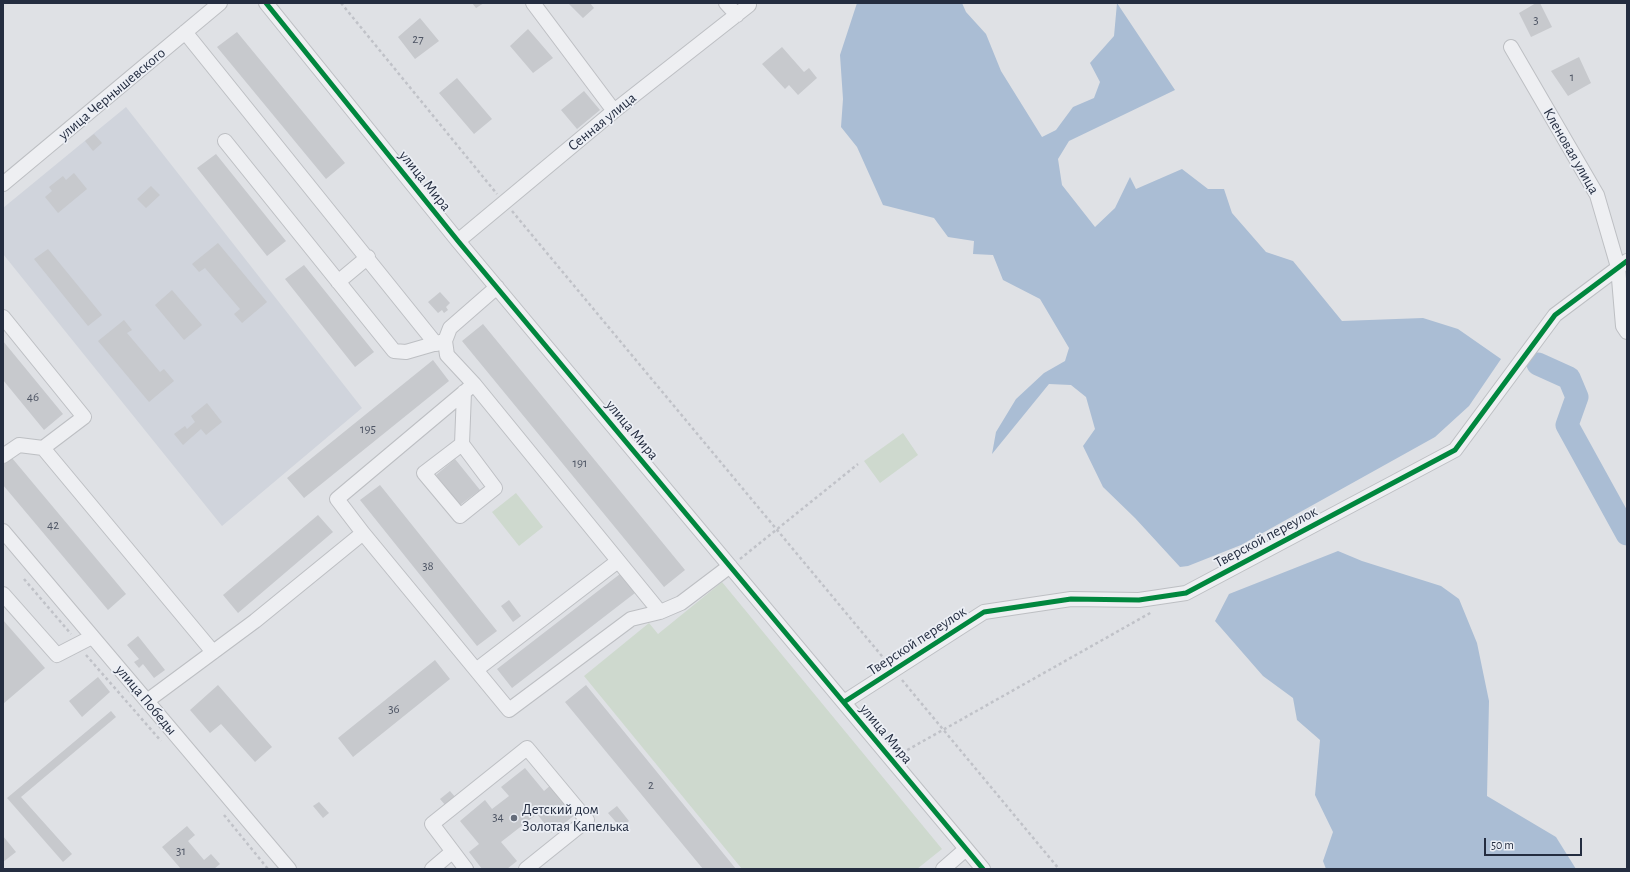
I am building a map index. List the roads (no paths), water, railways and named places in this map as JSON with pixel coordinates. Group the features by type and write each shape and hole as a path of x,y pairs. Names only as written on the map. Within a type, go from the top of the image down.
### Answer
{"street":[{"name":"улица Чернышевского","path":"3,184 220,3"},
{"name":"улица Мира","path":"266,3 458,241 983,869"},
{"path":"533,3 614,111"},
{"path":"726,3 737,15"},
{"name":"Сенная улица","path":"458,241 614,111 749,5"},
{"path":"185,32 368,258 440,342 469,388 660,612"},
{"name":"Кленовая улица","path":"1511,47 1597,195 1623,264 1623,326 1627,332"},
{"path":"225,141 394,351 406,352 440,342 450,328 497,287"},
{"path":"338,282 368,258"},
{"name":"Тверской переулок","path":"844,702 984,612 1070,599 1139,600 1186,593 1455,450 1555,315 1623,264"},
{"path":"3,317 84,418 43,448 19,446 3,456"},
{"path":"462,444 424,473 460,516 495,488 462,444 469,388"},
{"path":"469,388 337,499 363,533 509,710 631,619 660,612 681,603 730,566"},
{"path":"43,448 213,652"},
{"path":"147,701 255,621 363,533"},
{"name":"улица Победы","path":"5,539 92,637 289,869"},
{"path":"476,670 618,561"},
{"path":"3,594 57,655 92,637"},
{"path":"466,869 432,824 527,748 587,820 526,869"},
{"path":"943,869 966,849"},
{"path":"432,869 452,852"}],"water":[{"path":"857,3 962,3 966,12 986,34 1001,71 1042,137 1056,130 1073,107 1094,98 1100,82 1090,63 1114,36 1117,3 1175,90 1069,141 1058,159 1062,185 1095,227 1115,208 1130,177 1136,189 1182,169 1208,189 1224,189 1232,213 1266,252 1293,261 1342,321 1423,318 1458,329 1501,359 1469,406 1435,437 1241,545 1188,566 1180,567 1135,518 1103,487 1083,446 1095,429 1086,397 1071,385 1049,384 992,454 996,432 1016,399 1044,373 1065,361 1069,348 1040,299 1003,280 993,255 973,254 974,241 948,237 934,218 883,205 857,147 841,127 843,99 840,55"},
{"path":"1338,551 1362,561 1441,586 1459,599 1477,643 1489,701 1487,796 1556,837 1576,869 1326,869 1323,861 1333,832 1315,795 1320,740 1297,720 1293,698 1263,676 1215,621 1229,594"}],"waterway":[{"path":"1538,364 1569,378 1577,397 1567,425 1627,534"}],"place":[{"name":"Детский дом Золотая Капелька","path":"514,818"}]}
